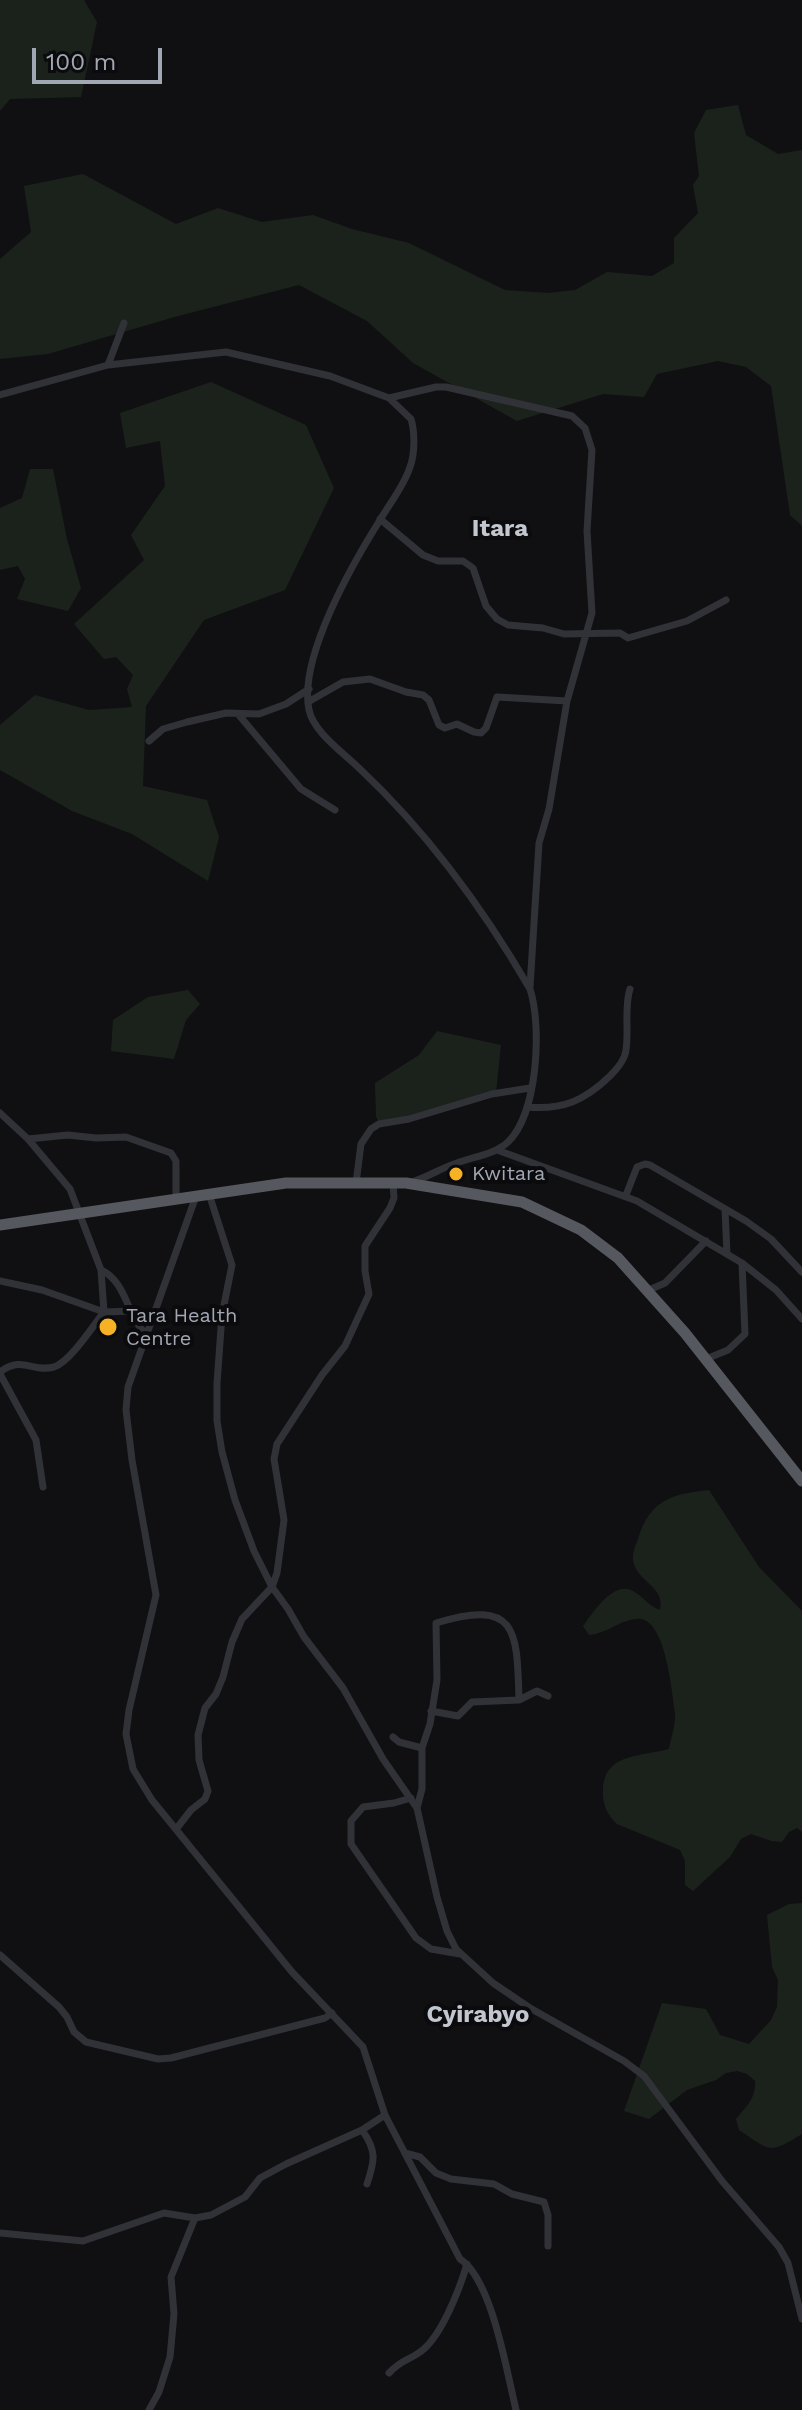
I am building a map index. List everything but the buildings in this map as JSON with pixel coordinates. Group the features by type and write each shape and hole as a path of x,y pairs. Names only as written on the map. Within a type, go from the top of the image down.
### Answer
{"highway":[{"path":"0,1225 286,1183 400,1183 522,1202 550,1213 600,1242 649,1290 802,1481"}],"street":[{"path":"108,365 124,323"},
{"path":"0,395 108,365 226,352 330,376 389,398 411,419 413,450 410,468 358,556 322,630 309,689 310,713 327,738 376,784 447,861 530,989 536,1008 537,1026 527,1107 513,1136 497,1150 400,1183 390,1208 365,1246 369,1294 345,1346 277,1444 274,1459 284,1520 281,1556 272,1587 248,1611 236,1631 223,1677 216,1694 205,1708 198,1735 199,1760 208,1791 205,1799 191,1810 177,1828"},
{"path":"389,398 446,387 572,416 585,428 592,450 587,531 592,613 567,701 549,809 539,843 530,989"},
{"path":"380,519 423,555 438,561 463,561 473,568 486,606 497,619 508,625 543,628 564,634 620,633 628,638 687,621 726,600"},
{"path":"308,702 343,682 370,679 423,695 429,700 439,725 445,728 457,724 481,733 486,728 497,697 567,701"},
{"path":"149,741 163,729 226,713 259,714 286,704 309,689"},
{"path":"238,714 301,789 335,810"},
{"path":"527,1107 555,1108 580,1101 616,1069 626,1055 629,1012 626,998 630,989"},
{"path":"356,1183 361,1144 371,1129 379,1124 409,1119 492,1094 530,1088"},
{"path":"0,1113 28,1139 70,1189 101,1270 104,1312 63,1363 44,1369 21,1363 9,1365 0,1373 36,1440 43,1487"},
{"path":"28,1139 68,1135 126,1137 171,1153 176,1161 176,1197"},
{"path":"497,1150 626,1195 742,1263 776,1290 802,1319"},
{"path":"626,1195 637,1167 645,1164 746,1221 771,1239 802,1272"},
{"path":"209,1194 232,1265 222,1315 217,1421 222,1452 240,1512 254,1551 272,1587 304,1637 343,1688 383,1759 417,1808 447,1931 461,1955 493,1983 644,2076 722,2181 779,2247 788,2263 802,2319"},
{"path":"196,1196 131,1376 126,1410 138,1506 156,1595 129,1710 126,1734 128,1752 138,1778 177,1828 292,1972 363,2047 385,2115 460,2259 467,2264 488,2299 516,2410"},
{"path":"725,1210 727,1254"},
{"path":"649,1290 665,1283 706,1241"},
{"path":"706,1359 728,1350 745,1334 742,1263"},
{"path":"101,1270 114,1277 139,1328 146,1334"},
{"path":"0,1281 42,1290 104,1312 133,1311"},
{"path":"417,1808 422,1789 422,1748 428,1735 437,1680 436,1623 473,1614 503,1620 519,1652 519,1700"},
{"path":"431,1711 458,1716 472,1702 519,1700 537,1691 548,1696"},
{"path":"393,1737 399,1742 422,1748"},
{"path":"411,1798 363,1807 351,1821 351,1844 416,1938 431,1949 461,1955"},
{"path":"0,1955 59,2007 74,2032 86,2042 158,2059 325,2018 332,2013"},
{"path":"0,2233 83,2241 164,2213 195,2218 211,2215 245,2197 260,2178 362,2130 385,2115"},
{"path":"362,2130 374,2152 367,2184"},
{"path":"405,2153 420,2157 436,2173 451,2179 494,2184 512,2194 544,2202 548,2215 548,2246"},
{"path":"149,2410 159,2392 170,2357 174,2314 171,2277 195,2218"},
{"path":"389,2373 400,2361 422,2352 437,2331 461,2284 467,2264"}],"shaded area":[{"path":"0,0 84,0 97,22 81,97 10,99 0,111"},
{"path":"738,105 746,135 778,154 802,150 802,526 790,515 771,386 746,367 718,361 657,374 644,397 603,394 517,421 413,363 367,321 299,285 48,354 0,359 0,259 31,232 24,186 83,174 176,224 218,208 262,222 313,215 352,229 409,243 505,290 548,293 575,290 607,272 652,276 674,263 674,238 698,213 693,185 699,176 694,133 706,110"},
{"path":"211,382 306,425 334,488 285,590 204,620 146,706 143,786 207,800 219,837 208,881 132,834 72,811 0,770 0,725 35,695 89,710 132,707 127,689 133,675 116,657 104,659 74,624 144,560 131,535 165,486 160,441 126,448 120,413"},
{"path":"30,469 53,469 67,539 81,588 68,611 17,599 25,579 18,566 0,570 0,508 22,498"},
{"path":"188,990 200,1004 186,1020 174,1059 111,1051 113,1020 148,997"},
{"path":"437,1031 501,1045 496,1093 379,1124 375,1083 419,1055"},
{"path":"709,1490 759,1567 802,1611 802,1832 797,1828 789,1832 782,1842 751,1834 741,1839 730,1857 693,1891 685,1885 685,1861 680,1850 617,1824 608,1813 604,1801 605,1779 616,1763 669,1749 675,1713 662,1645 650,1623 641,1619 589,1635 583,1626 598,1606 618,1590 633,1591 660,1610 661,1602 656,1590 641,1576 633,1561 643,1526 649,1515 664,1501"},
{"path":"802,1903 802,2134 776,2148 770,2148 739,2130 736,2119 752,2097 755,2081 737,2071 687,2090 649,2119 624,2111 662,2003 706,2009 720,2035 749,2044 771,2020 777,2007 778,1980 772,1967 767,1915 789,1904"}],"place":[{"name":"Kwitara","path":"456,1174"},
{"name":"Tara Health Centre","path":"108,1327"}],"district":[{"name":"Itara","path":"500,529"},
{"name":"Cyirabyo","path":"478,2015"}]}
